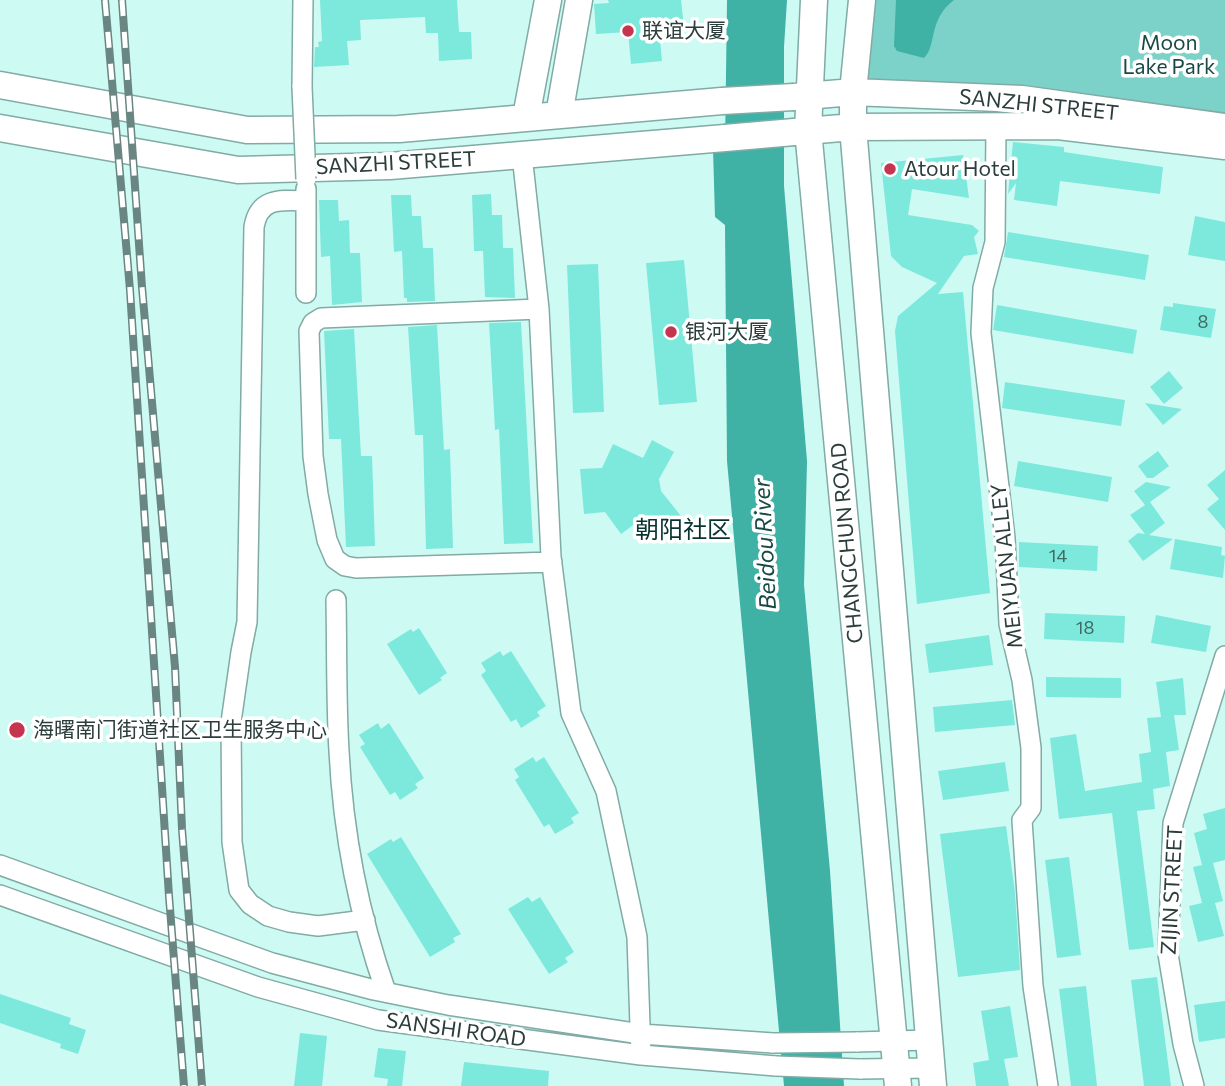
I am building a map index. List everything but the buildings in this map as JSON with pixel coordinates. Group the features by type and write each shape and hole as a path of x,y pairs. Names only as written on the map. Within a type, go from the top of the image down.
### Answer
{"main road":[{"path":"526,117 548,0"},
{"path":"559,114 579,0"},
{"name":"CHANGCHUN ROAD","path":"814,0 802,96 801,131 897,1078"},
{"name":"CHANGCHUN ROAD","path":"862,0 853,92 853,127 932,1077"},
{"name":"SANZHI STREET","path":"0,85 247,130 399,129 853,92 1022,99 1225,127"},
{"name":"SANZHI STREET","path":"0,128 238,170 390,166 853,127 1058,126 1225,146"}],"street":[{"path":"303,0 306,293"},
{"name":"MEIYUAN ALLEY","path":"996,127 995,242 983,288 981,333 1005,538 1009,624 1022,680 1031,748 1031,807 1022,820 1033,986 1048,1086"},
{"path":"522,155 540,309 552,562 571,713 606,791 637,937 641,1055"},
{"path":"306,201 279,200 264,206 256,214 254,227 247,622 240,652 231,722 232,842 239,890 250,904 268,916 318,926 365,920"},
{"path":"540,309 321,318 313,323 309,331 313,456 327,540 335,559 345,566 356,568 552,562"},
{"path":"335,600 340,765 347,832 365,920 386,992"},
{"name":"ZIJIN STREET","path":"1194,1086 1183,1044 1168,954 1173,824 1225,656"},
{"name":"SANSHI ROAD","path":"0,865 272,963 448,1005 641,1034 705,1040 773,1043 929,1041"},
{"name":"SANSHI ROAD","path":"0,895 258,987 378,1020 641,1055 776,1066 860,1069 897,1078 932,1077"}],"green space":[{"name":"Moon Lake Park","path":"868,0 1225,0 1225,117 861,81"}],"water":[{"name":"Beidou River","path":"727,0 787,0 784,47 784,186 807,461 804,585 830,871 844,1086 784,1086 727,461 725,225 715,217 713,149 725,148"},
{"path":"896,0 954,0 940,15 931,47 924,58 897,51 894,46"}],"railway":[{"path":"105,0 130,290 169,896 184,1086"},
{"path":"122,0 142,287 175,667 182,829 202,1086"}],"place":[{"name":"联谊大厦","path":"628,31"},
{"name":"Atour Hotel","path":"890,169"},
{"name":"银河大厦","path":"671,332"},
{"name":"海曙南门街道社区卫生服务中心","path":"17,730"}],"district":[{"name":"朝阳社区","path":"683,530"}]}
